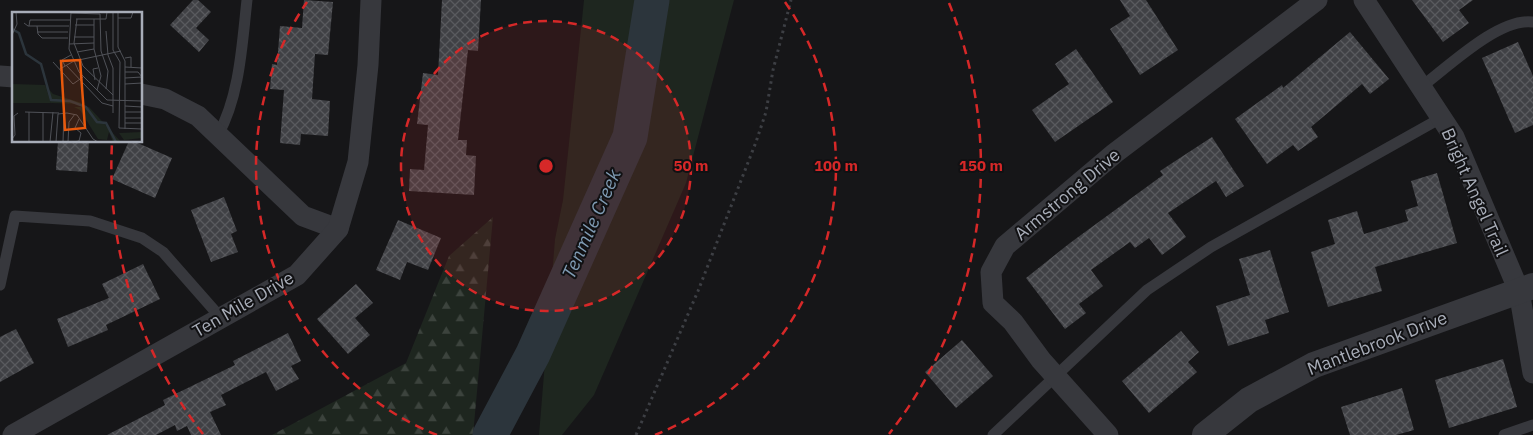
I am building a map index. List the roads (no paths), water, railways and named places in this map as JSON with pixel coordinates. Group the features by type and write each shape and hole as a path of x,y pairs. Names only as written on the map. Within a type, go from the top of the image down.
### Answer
{"street":[{"name":"Ten Mile Drive","path":"13,435 297,275 338,230 358,162 368,65 371,0"},
{"name":"Armstrong Drive","path":"1108,435 1041,360 1013,322 993,302 991,272 1006,246 1115,153 1317,0"},
{"name":"Bright Angel Trail","path":"1364,0 1454,137 1526,288 1533,374"},
{"path":"142,94 165,99 198,116 303,216 338,230"},
{"name":"Mantlebrook Drive","path":"1205,435 1249,400 1314,364 1526,288"}],"lane":[{"path":"218,135 224,123 237,79 247,0"},
{"path":"1421,87 1466,50 1511,24 1524,21 1533,22"},
{"path":"993,435 1147,290 1211,247 1441,118"},
{"path":"0,285 15,216 90,220 142,238 163,252 221,318"},
{"path":"1504,435 1533,425"}],"waterway":[{"name":"Tenmile Creek","path":"490,435 533,354 630,137 652,0"}]}
